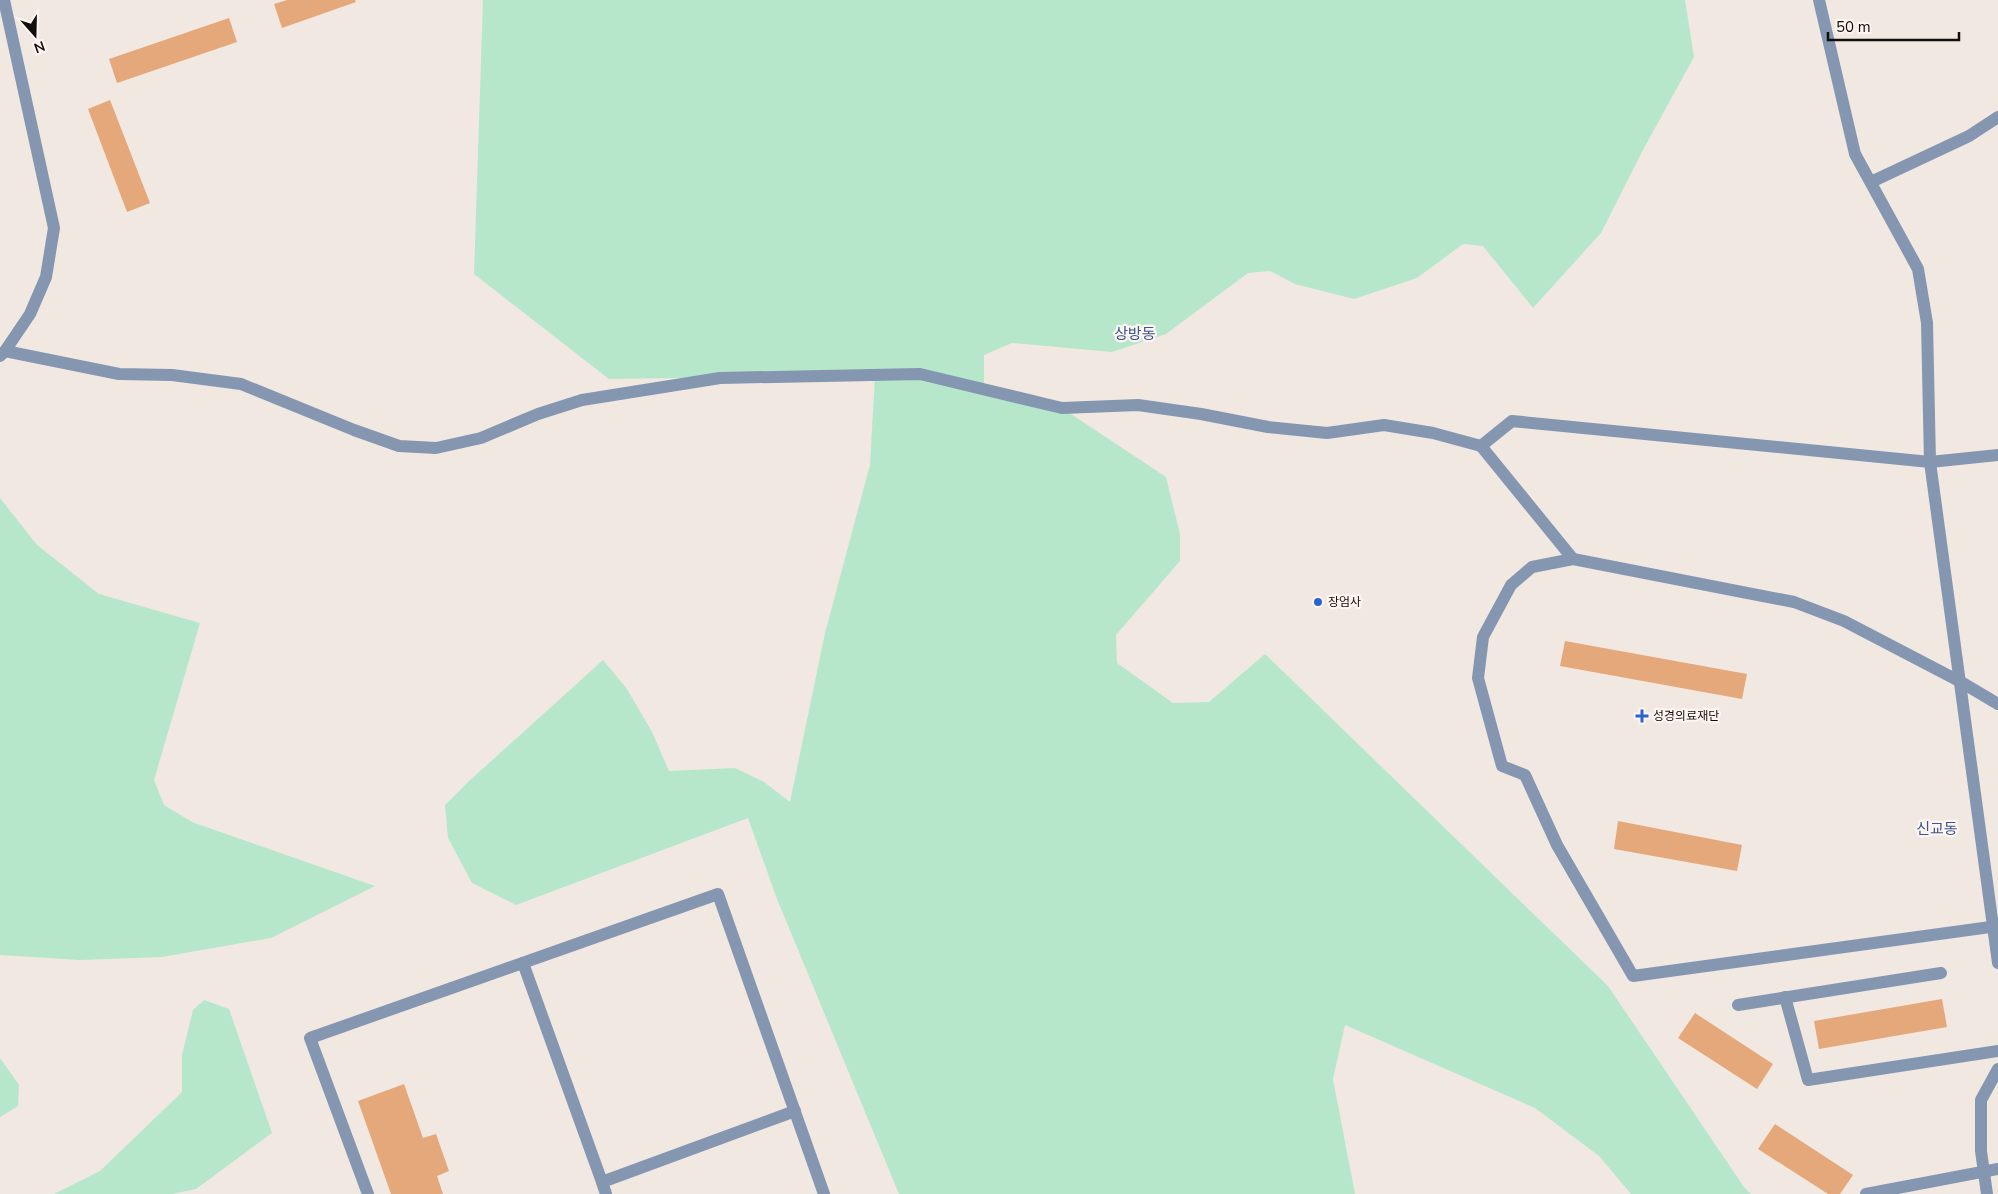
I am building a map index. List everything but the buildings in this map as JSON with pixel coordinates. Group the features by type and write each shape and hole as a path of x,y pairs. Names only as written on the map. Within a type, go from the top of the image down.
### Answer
{"street":[{"path":"4,0 54,228 46,276 30,314 3,353 119,374 172,375 241,384 354,430 399,446 436,448 481,438 538,414 582,400 720,378 920,374 1062,408 1138,405 1201,414 1268,427 1327,433 1384,425 1433,433 1481,446 1573,559"},
{"path":"1819,0 1855,154 1918,269 1927,323 1930,462 1996,927 1998,963"},
{"path":"1871,182 1969,136 1998,117"},
{"path":"1481,446 1512,421 1930,462 1998,455"},
{"path":"1996,927 1633,976 1557,845 1525,775 1502,766 1478,678 1483,637 1511,585 1532,567 1573,559 1794,602 1844,621 1998,704"},
{"path":"368,1194 310,1038 718,894 824,1194"},
{"path":"523,963 606,1194"},
{"path":"1738,1005 1941,973"},
{"path":"1785,998 1808,1080 1998,1051"},
{"path":"1988,1194 1983,1172 1982,1100 1998,1069"},
{"path":"602,1182 795,1111"},
{"path":"1866,1194 1998,1169"}],"green space":[{"path":"483,0 1685,0 1694,57 1643,150 1601,233 1533,308 1483,246 1463,244 1417,278 1354,299 1295,284 1270,271 1248,273 1166,334 1112,352 1012,343 984,355 984,389 1062,408 1166,477 1180,534 1180,561 1116,635 1117,663 1173,703 1209,702 1265,654 1608,986 1744,1187 1751,1194 1631,1194 1599,1156 1535,1108 1345,1025 1333,1079 1355,1194 899,1194 777,899 748,818 516,905 472,883 448,838 445,805 603,660 627,689 652,732 669,771 735,768 764,782 790,802 825,633 870,465 875,375 609,379 474,274"},
{"path":"0,498 37,545 99,594 200,623 154,780 164,805 192,822 375,886 271,938 162,957 80,960 0,955"},
{"path":"204,1000 229,1009 272,1133 196,1189 172,1194 54,1194 100,1171 182,1092 182,1055 193,1010"},
{"path":"0,1058 19,1085 18,1106 0,1117"}],"place":[{"name":"장엄사","path":"1318,602"},
{"name":"성경의료재단","path":"1642,716"}],"district":[{"name":"상방동","path":"1135,334"},
{"name":"신교동","path":"1937,829"}]}
